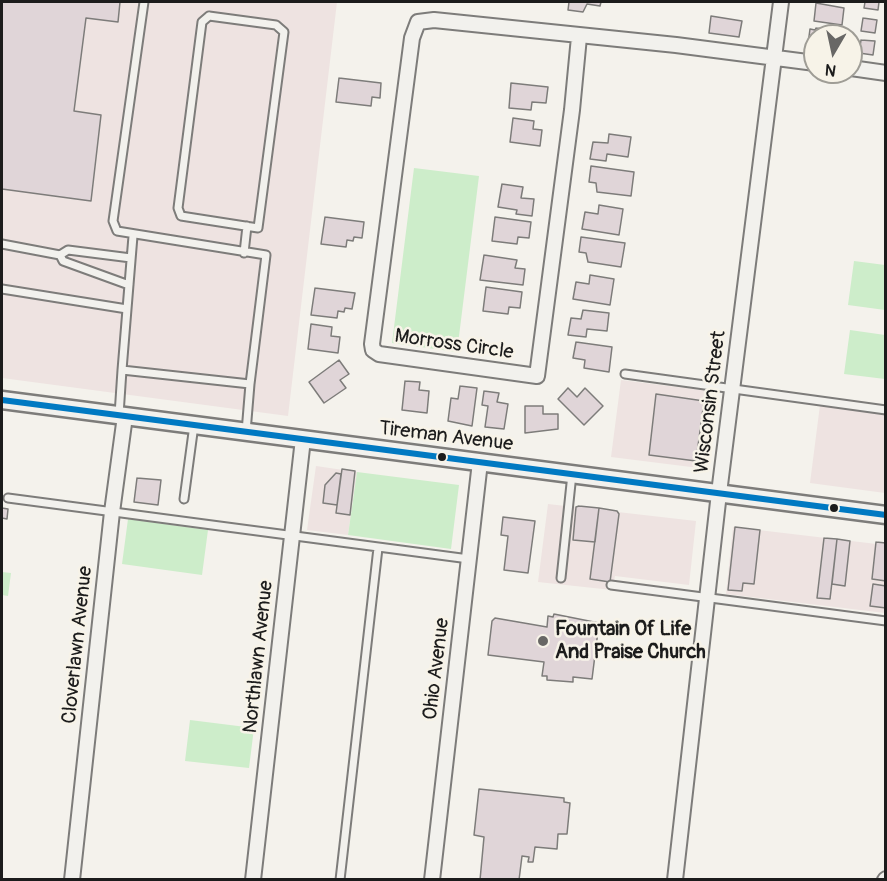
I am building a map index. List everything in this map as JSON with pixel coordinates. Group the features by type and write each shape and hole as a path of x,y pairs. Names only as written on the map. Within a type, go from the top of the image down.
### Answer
{"street":[{"name":"Wisconsin Street","path":"675,879 719,493 781,2"},
{"name":"Morross Circle","path":"579,37 537,376 379,354 373,350 372,344 412,38 418,22 434,20 579,37 676,45 803,62"},
{"path":"863,70 885,73"},
{"name":"Tireman Avenue","path":"2,400 885,515"},
{"name":"Cloverlawn Avenue","path":"72,879 122,415"},
{"name":"Northlawn Avenue","path":"254,879 303,439"},
{"name":"Ohio Avenue","path":"432,879 480,462"}],"lane":[{"path":"144,2 113,221 117,231 133,236 266,255 246,432"},
{"path":"209,16 276,25 284,32 258,228 247,226 181,216 178,208 202,22 209,16"},
{"path":"244,253 247,226"},
{"path":"122,415 122,370 133,236"},
{"path":"2,243 60,255 68,250 131,258"},
{"path":"60,255 63,261 129,285"},
{"path":"2,289 127,309"},
{"path":"122,370 250,384"},
{"path":"625,374 885,410"},
{"path":"184,499 194,425"},
{"path":"561,578 572,474"},
{"path":"9,498 469,559"},
{"path":"340,879 378,548"},
{"path":"611,585 885,621"}],"shaded area":[{"path":"2,2 337,2 288,416 2,378"},
{"path":"621,380 709,391 699,468 611,457"},
{"path":"820,405 885,414 885,493 810,483"},
{"path":"316,466 357,472 348,535 307,530"},
{"path":"548,504 696,521 689,585 615,576 612,590 538,582"},
{"path":"733,527 885,545 885,613 726,594"}],"green space":[{"path":"414,168 479,176 457,352 392,343"},
{"path":"854,261 885,265 885,310 848,305"},
{"path":"850,330 885,335 885,379 844,374"},
{"path":"357,472 459,485 451,549 348,535"},
{"path":"128,519 208,530 202,575 122,564"},
{"path":"2,572 11,573 8,596 2,595"},
{"path":"190,720 254,728 249,768 185,761"}],"building":[{"path":"2,2 120,2 118,22 86,18 74,111 101,115 91,201 2,189"},
{"path":"569,2 601,2 600,6 587,4 583,12 568,10"},
{"path":"865,2 879,2 878,10 864,8"},
{"path":"816,3 844,8 842,24 814,21"},
{"path":"711,16 742,21 739,37 709,33"},
{"path":"863,18 877,20 875,33 863,31"},
{"path":"863,40 875,41 873,55 863,54"},
{"path":"339,78 381,83 380,98 372,97 371,106 336,102"},
{"path":"511,83 548,87 546,103 532,102 531,110 509,108"},
{"path":"513,118 534,121 533,129 542,130 540,146 510,142"},
{"path":"609,134 631,137 628,157 607,154 606,161 590,159 593,142 608,143"},
{"path":"591,166 634,172 631,196 597,192 596,183 589,182"},
{"path":"502,184 523,187 521,198 534,199 532,216 516,214 517,210 498,207"},
{"path":"599,205 623,209 619,235 582,229 585,212 598,214"},
{"path":"325,217 364,222 362,238 354,237 353,241 347,240 346,247 321,244"},
{"path":"495,217 531,222 529,238 518,237 517,244 492,241"},
{"path":"581,237 625,243 621,267 588,262 586,253 579,252"},
{"path":"484,255 517,260 515,268 525,269 523,285 480,280"},
{"path":"590,275 614,279 610,305 573,299 576,282 589,284"},
{"path":"486,287 522,292 520,308 509,307 508,314 483,311"},
{"path":"315,288 355,293 352,309 345,308 344,312 338,311 337,318 311,315"},
{"path":"583,310 609,313 607,331 587,329 586,337 568,335 571,318 581,319"},
{"path":"311,324 332,327 331,336 340,337 338,353 308,349"},
{"path":"576,342 612,347 609,372 584,368 585,360 573,358"},
{"path":"339,360 349,374 340,380 346,388 324,403 309,382"},
{"path":"405,381 420,382 419,390 429,391 427,413 402,410"},
{"path":"460,386 477,388 472,426 448,421 451,398 458,399"},
{"path":"568,388 577,397 585,388 603,406 584,425 558,399"},
{"path":"484,391 499,393 497,402 508,404 504,429 485,427 488,406 482,405"},
{"path":"656,394 704,401 696,461 649,455"},
{"path":"525,406 543,406 543,414 558,414 558,429 525,433"},
{"path":"342,469 355,471 350,515 336,513"},
{"path":"336,473 341,474 337,505 323,503 325,485"},
{"path":"137,478 161,480 158,505 134,502"},
{"path":"576,507 599,508 595,542 573,540"},
{"path":"2,508 8,509 7,519 2,518"},
{"path":"599,508 617,511 619,514 610,582 590,579"},
{"path":"503,517 535,521 528,573 504,570 508,536 501,535"},
{"path":"735,527 760,530 754,584 743,583 742,591 728,590"},
{"path":"824,538 837,539 830,599 817,598"},
{"path":"837,539 850,541 845,586 832,584"},
{"path":"876,542 886,543 886,581 872,579"},
{"path":"873,584 886,586 886,608 870,606"},
{"name":"Fountain Of Life And Praise Church","path":"554,614 599,623 592,679 573,677 573,682 547,680 547,676 542,676 544,662 488,655 492,621 495,618 547,627 548,616 553,617"},
{"path":"479,789 564,798 564,802 570,803 567,834 558,834 557,849 535,847 533,862 528,862 529,857 522,856 519,880 480,880 484,837 474,835"}],"transit line":[{"path":"2,400 886,515"}],"place":[{"name":"Fountain Of Life And Praise Church","path":"543,641"}]}
